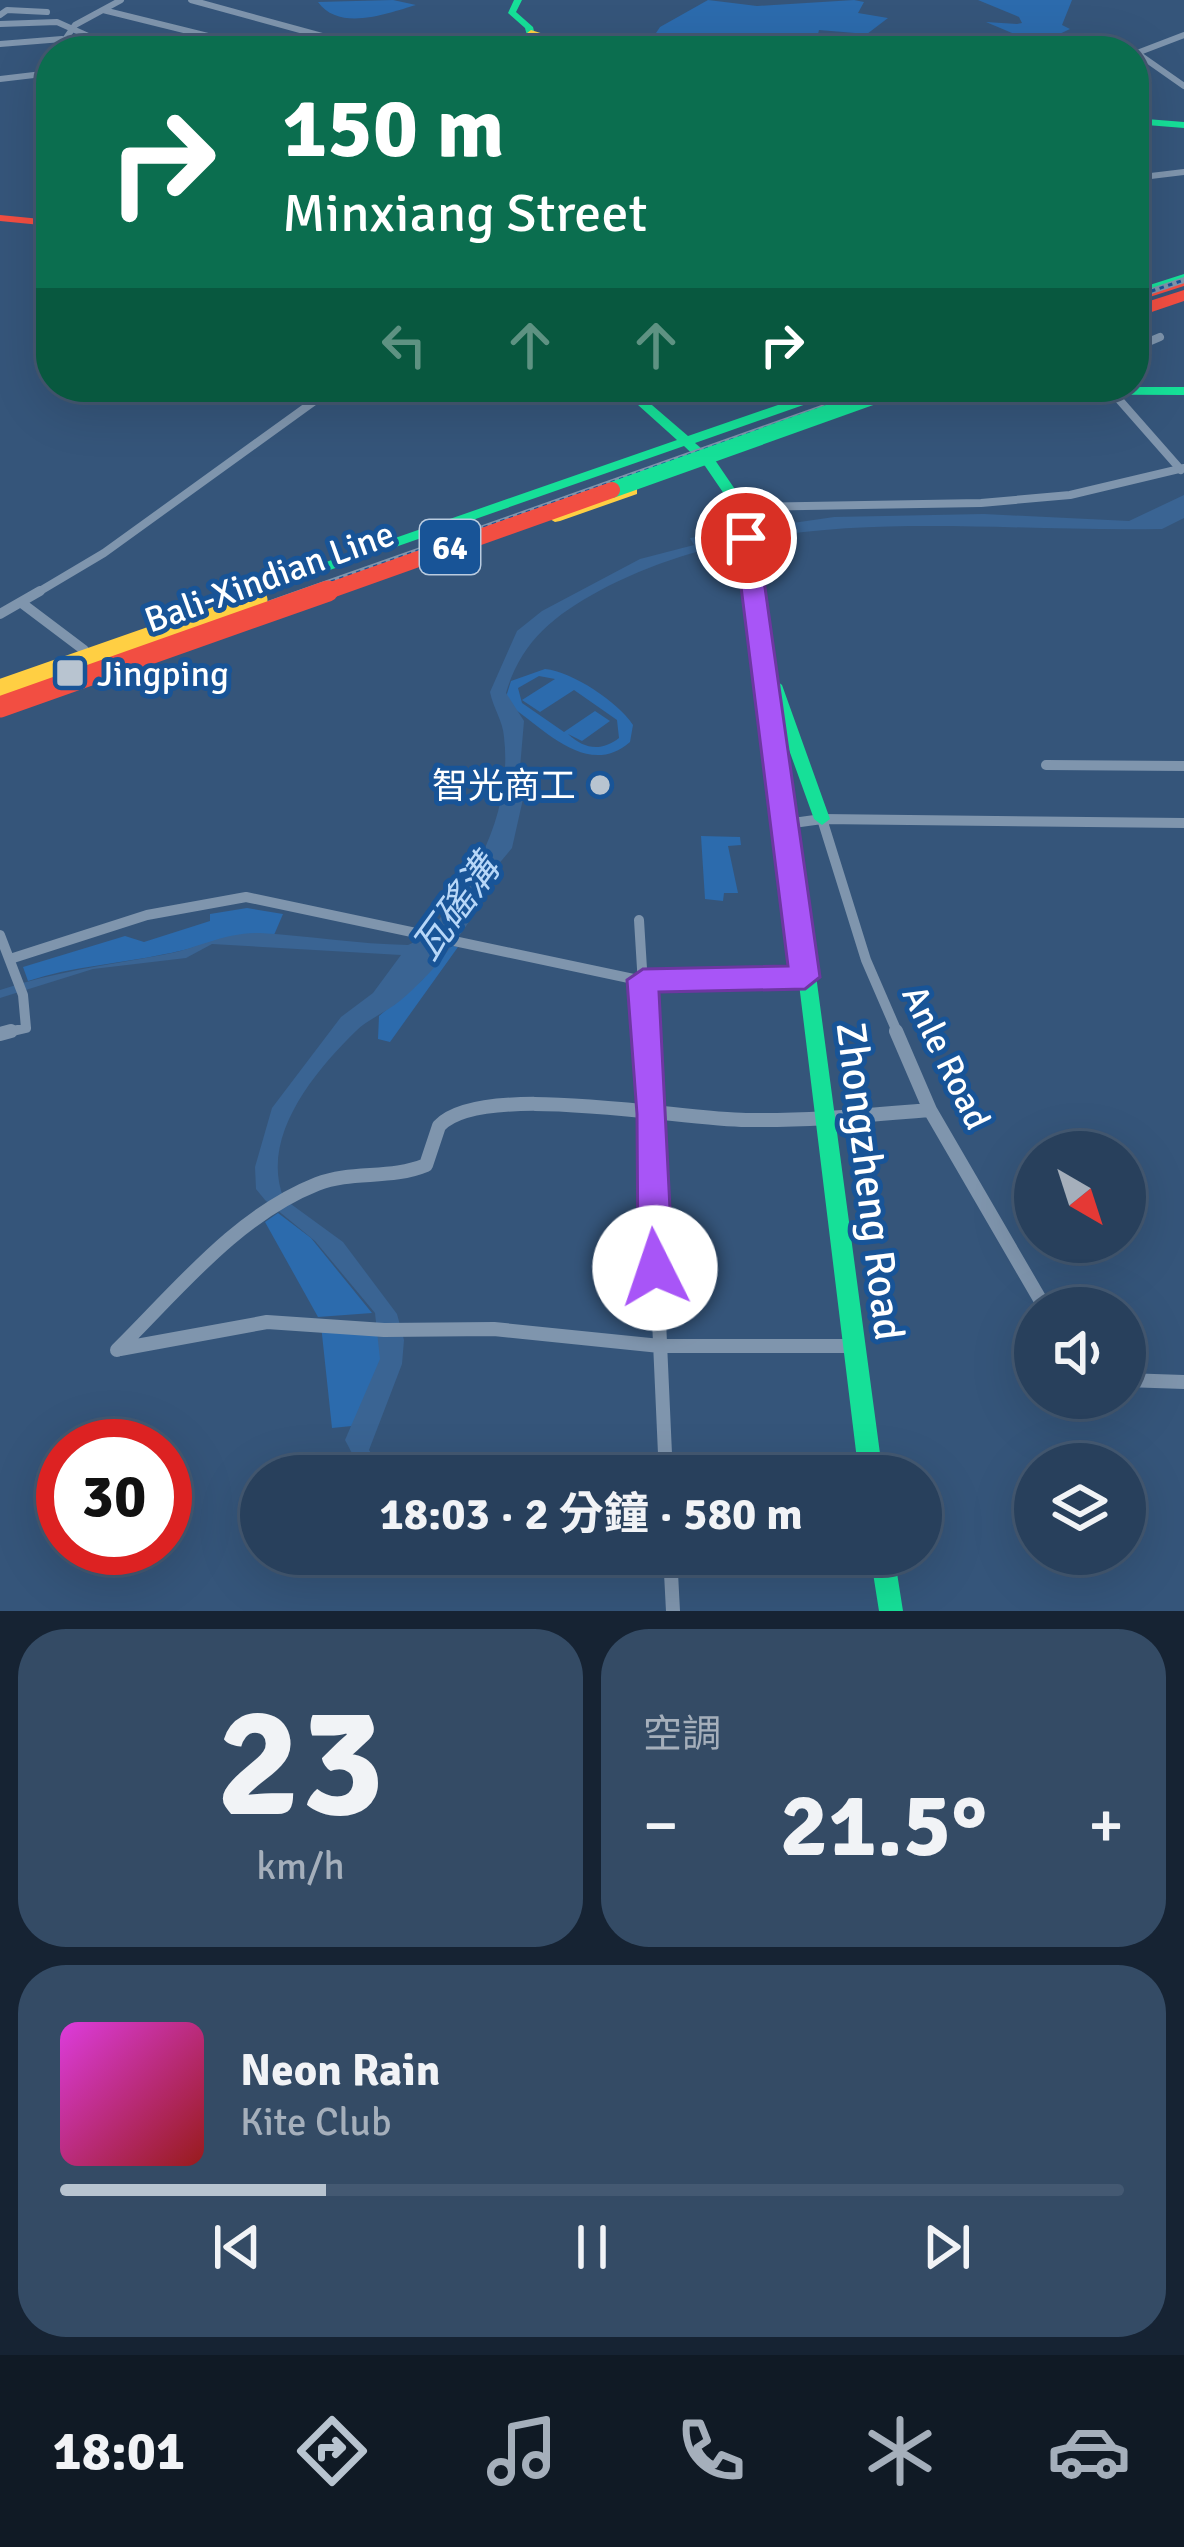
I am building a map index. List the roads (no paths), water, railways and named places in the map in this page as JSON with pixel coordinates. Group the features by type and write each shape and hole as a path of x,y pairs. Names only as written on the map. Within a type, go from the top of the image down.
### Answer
{"main road":[{"path":"518,0 512,13 529,36"},
{"path":"1149,122 1184,125"},
{"path":"0,218 36,222"},
{"path":"1149,297 1184,285"},
{"path":"1149,390 1184,391"},
{"path":"642,402 710,463 741,509 767,667 822,819"},
{"path":"0,680 798,402"},
{"name":"Bali-Xindian Line","path":"0,690 820,402"},
{"name":"Bali-Xindian Line","path":"0,712 874,402"},
{"path":"0,712 875,402"},
{"name":"Zhongzheng Road","path":"767,667 869,1455"},
{"path":"885,1575 891,1611"}],"street":[{"path":"65,36 121,0"},
{"path":"191,0 322,36"},
{"path":"0,20 7,10 47,12"},
{"path":"103,10 208,36"},
{"path":"0,20 74,26 92,36"},
{"path":"1149,48 1184,35"},
{"path":"0,44 36,41"},
{"path":"1149,62 1184,86"},
{"path":"0,79 36,75"},
{"path":"1149,176 1184,172"},
{"path":"1149,342 1160,338"},
{"path":"0,614 23,604 225,470 314,402"},
{"path":"741,509 1070,495 1183,470 1122,402"},
{"path":"23,604 84,650"},
{"path":"1046,765 1184,766"},
{"path":"785,824 822,819 1184,823"},
{"name":"Anle Road","path":"822,819 866,960 930,1110 1033,1287"},
{"path":"10,959 147,915 246,897 643,980 805,977"},
{"path":"639,920 653,1114 650,1198 665,1455"},
{"path":"0,935 21,988 26,1028 0,1034"},
{"path":"853,1346 660,1346 418,1327 385,1330 267,1322 117,1350 292,1195 350,1172 397,1180 426,1165 435,1132 451,1114 550,1106 824,1120 930,1110"},
{"path":"1146,1381 1184,1382"},
{"path":"671,1575 673,1611"}],"water":[{"name":"瓦磘溝","path":"1184,495 1184,518 1162,529 874,527 733,543 665,562 599,591 567,610 530,645 506,693 524,721 520,768 525,790 512,848 486,879 490,886 440,961 401,1000 356,1031 308,1086 285,1130 279,1153 284,1199 343,1242 397,1314 404,1340 402,1364 369,1450 372,1455 353,1455 345,1440 380,1359 375,1313 315,1241 265,1200 256,1189 255,1167 272,1108 341,1017 373,993 401,955 212,944 186,958 93,969 0,998 0,990 40,978 247,933 408,945 421,939 457,896 495,821 505,765 504,737 490,692 517,631 542,611 640,559 694,545 690,538 834,517 984,514 1129,521"}],"railway":[{"path":"1149,292 1184,280"},
{"path":"0,699 839,402"}],"place":[{"name":"Jingping","path":"70,673"},
{"name":"智光商工","path":"600,785"}]}
